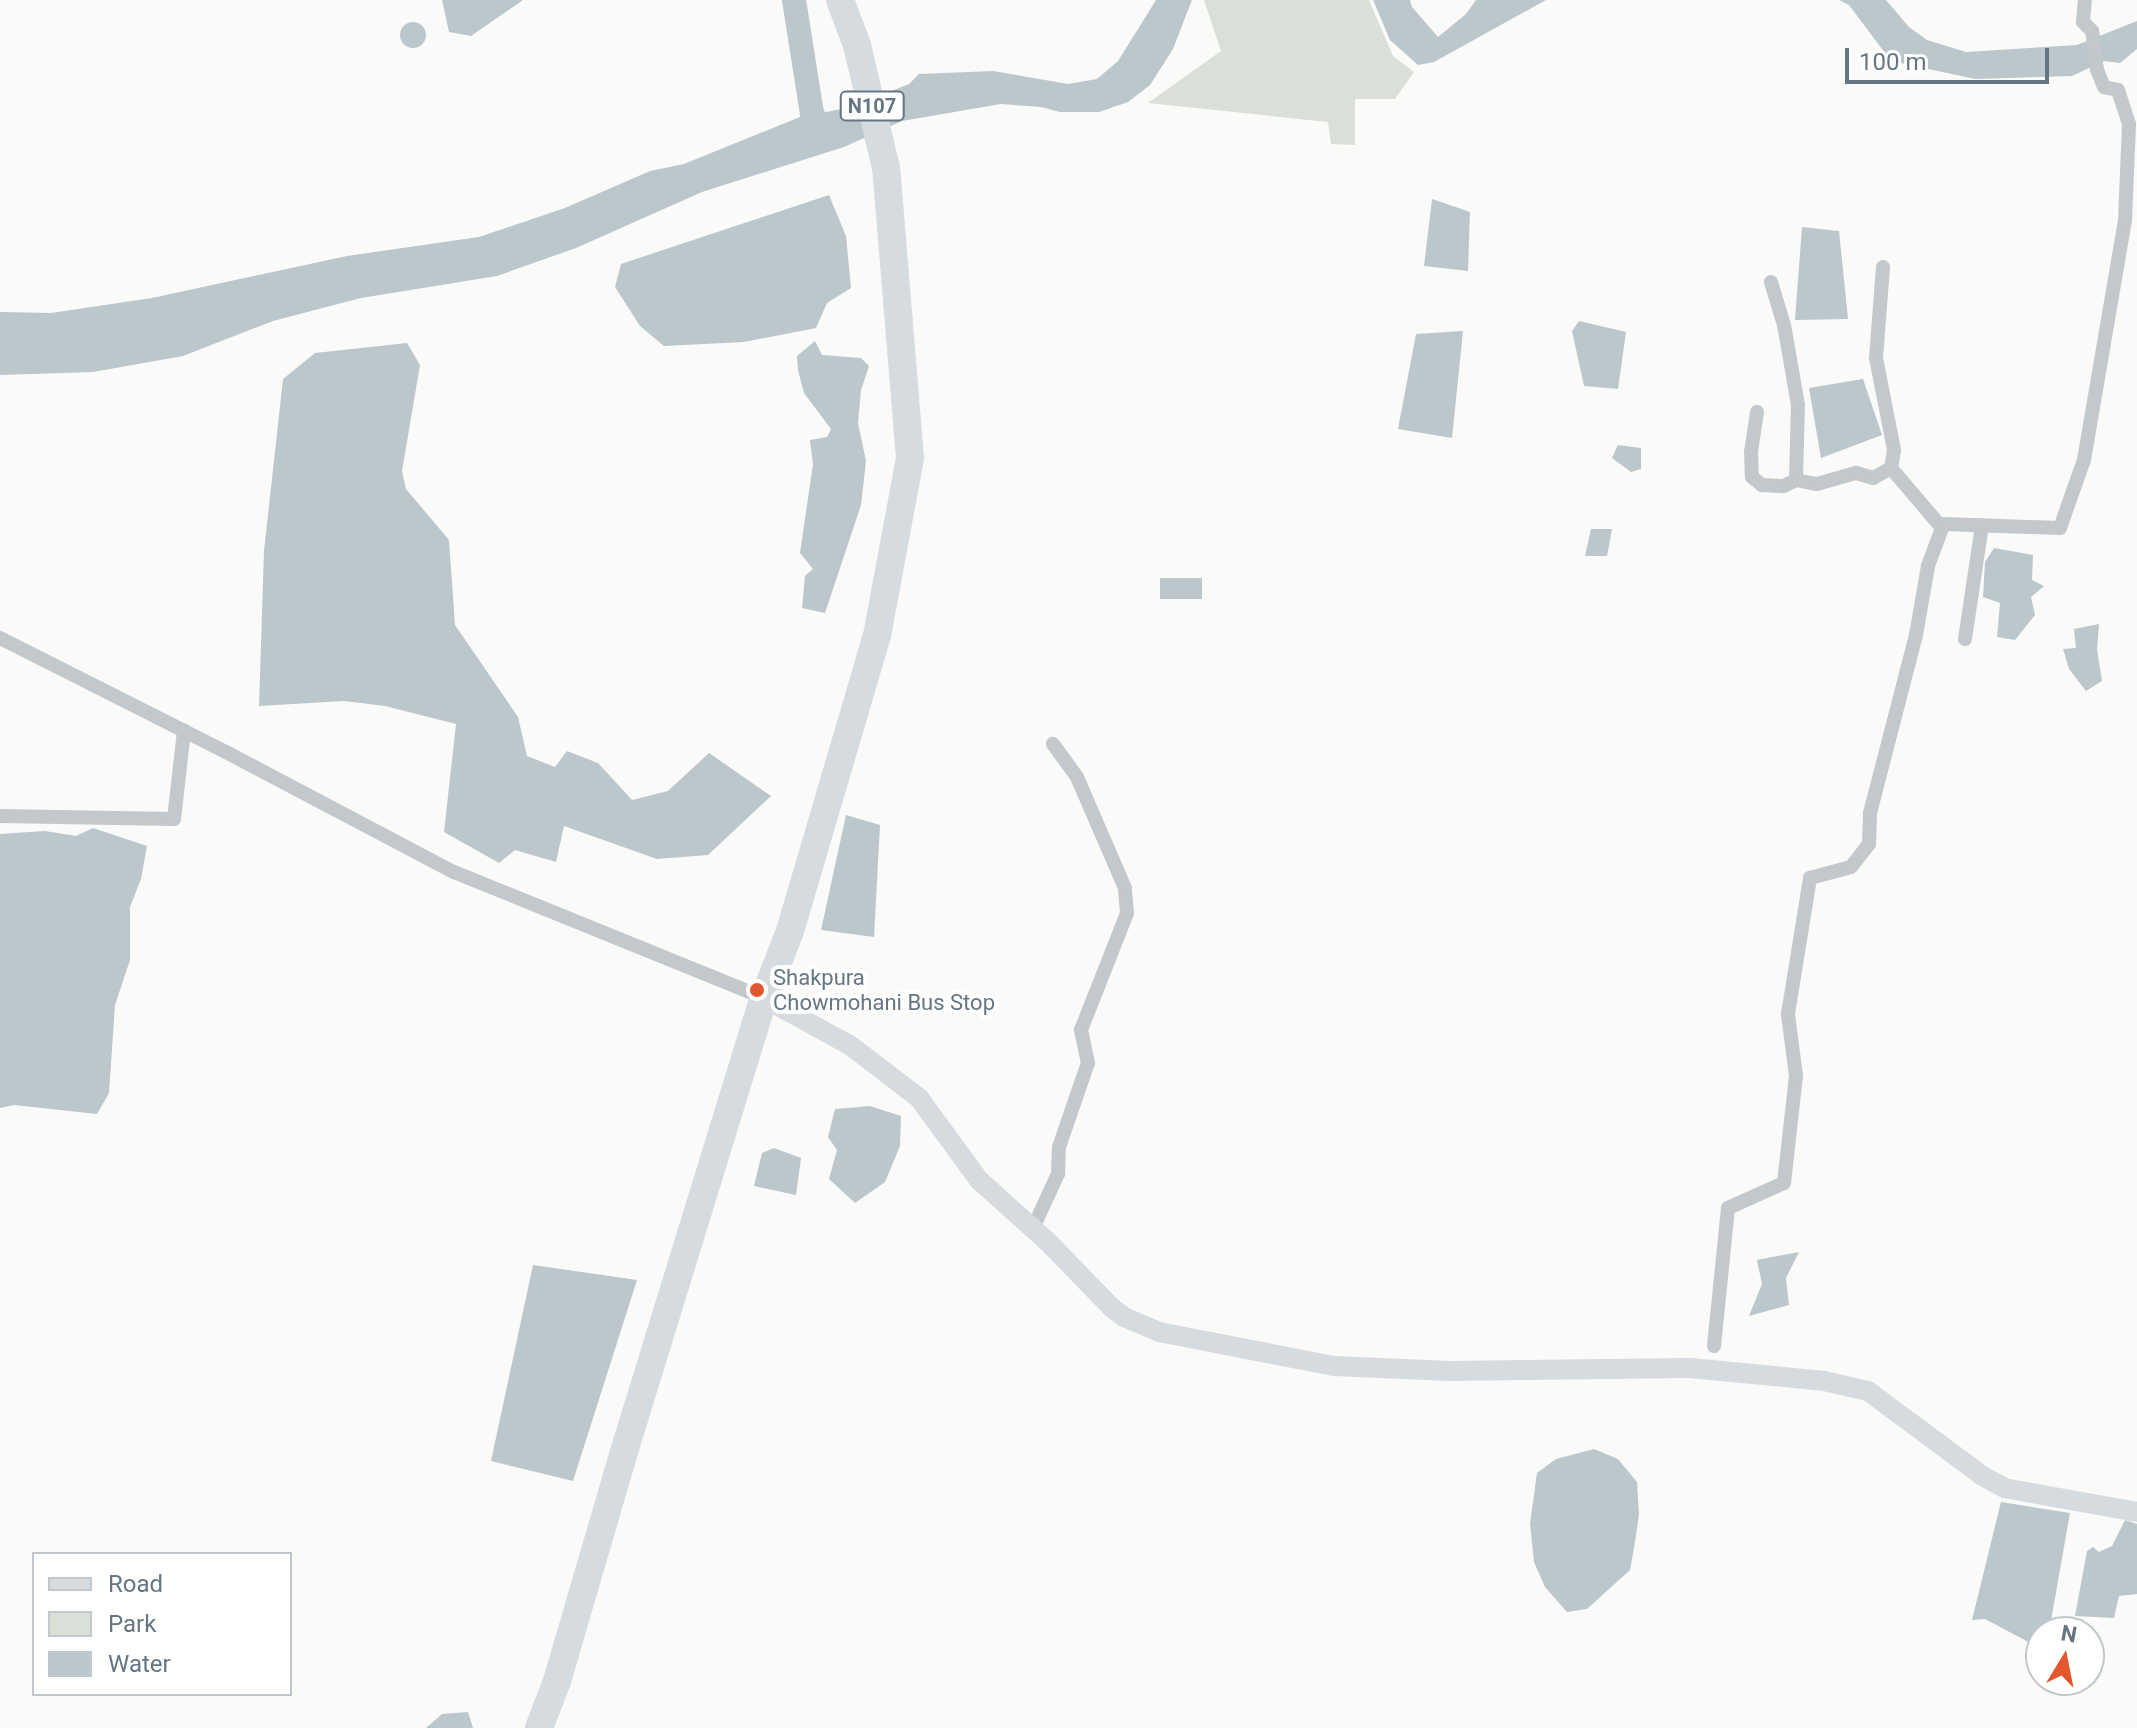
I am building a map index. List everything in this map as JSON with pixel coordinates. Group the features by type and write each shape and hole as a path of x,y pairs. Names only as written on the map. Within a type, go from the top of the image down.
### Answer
{"highway":[{"name":"N107","path":"539,1728 557,1681 764,998 790,931 877,636 910,458 886,168 857,45 840,0"}],"main road":[{"path":"764,998 851,1046 919,1098 979,1180 1033,1228 1111,1307 1124,1317 1159,1332 1334,1366 1450,1371 1690,1368 1824,1381 1868,1391 1968,1466 2004,1488 2137,1512"}],"street":[{"path":"1714,1346 1728,1208 1784,1183 1796,1076 1788,1014 1810,878 1851,867 1869,844 1870,813 1916,635 1928,566 1942,528 1944,524 2060,528 2084,460 2125,220 2129,124 2118,90 2104,87 2097,70 2092,31 2083,22 2085,0"},
{"path":"1883,267 1876,358 1894,450 1891,468 1942,528"},
{"path":"1771,282 1784,325 1798,405 1796,480"},
{"path":"1757,412 1751,452 1752,477 1762,485 1784,486 1796,480 1817,484 1856,473 1873,478 1891,468"},
{"path":"1965,639 1982,525"},
{"path":"0,638 454,872 764,998"},
{"path":"0,816 174,819 184,731"},
{"path":"1033,1228 1058,1174 1059,1147 1088,1063 1081,1030 1127,913 1125,888 1077,777 1053,744"}],"green space":[{"path":"1204,0 1369,0 1393,56 1414,72 1395,99 1355,99 1355,145 1331,144 1328,122 1148,103 1221,51"}],"water":[{"path":"442,0 523,0 471,36 449,32"},
{"path":"1156,0 1192,0 1173,49 1150,85 1128,102 1099,112 1060,112 1041,107 1001,104 902,121 844,147 702,192 576,248 497,276 361,298 273,321 183,356 93,372 0,375 0,312 51,313 152,298 347,256 479,237 565,208 650,171 684,164 800,117 852,107 909,84 919,74 993,71 1068,84 1097,79 1118,61"},
{"path":"1373,0 1410,0 1412,7 1438,37 1466,14 1476,0 1546,0 1434,62 1418,65 1390,40"},
{"path":"1839,0 1886,0 1909,27 1927,40 1966,52 2077,45 2137,21 2137,49 2120,63 2104,61 2072,76 1975,79 1891,61 1849,5"},
{"path":"413,22 422,26 426,35 422,44 413,48 404,44 400,35 404,26"},
{"path":"829,195 846,236 851,288 827,303 816,328 744,342 664,346 640,326 615,287 621,264"},
{"path":"1432,199 1470,212 1468,271 1424,266"},
{"path":"1802,227 1839,231 1848,319 1795,320"},
{"path":"1579,321 1626,332 1618,389 1584,386 1572,331"},
{"path":"1463,331 1452,438 1398,429 1416,334"},
{"path":"815,341 822,355 861,358 869,366 861,390 858,423 866,461 861,505 825,613 802,608 805,576 813,569 800,553 813,464 810,440 827,437 831,429 804,393 798,370 797,356"},
{"path":"407,343 420,365 402,471 406,489 449,540 455,625 518,717 527,756 555,767 567,751 598,763 632,800 668,791 709,753 771,796 708,855 657,859 564,826 556,862 515,850 499,863 444,832 456,724 385,706 344,701 259,706 264,551 283,379 315,353"},
{"path":"1863,379 1882,435 1821,458 1809,388"},
{"path":"1618,445 1641,448 1641,469 1631,472 1612,458"},
{"path":"1591,529 1612,529 1607,556 1585,556"},
{"path":"1994,548 2033,555 2032,580 2044,586 2031,597 2035,615 2015,640 1997,637 2000,603 1983,597 1985,562"},
{"path":"1160,578 1202,578 1202,599 1160,599"},
{"path":"2099,624 2097,649 2102,681 2086,691 2069,669 2063,649 2076,648 2074,629"},
{"path":"846,815 880,825 874,937 821,930"},
{"path":"93,828 147,846 141,879 130,907 130,960 115,1005 109,1093 97,1114 14,1105 0,1108 0,834 45,831 76,836"},
{"path":"870,1106 901,1116 900,1146 885,1182 855,1203 829,1179 837,1150 828,1137 835,1109"},
{"path":"774,1148 801,1158 796,1195 754,1186 762,1153"},
{"path":"1799,1252 1786,1278 1789,1305 1749,1316 1762,1284 1757,1260"},
{"path":"533,1265 637,1280 573,1481 491,1461"},
{"path":"1594,1449 1618,1459 1637,1482 1639,1514 1635,1542 1630,1570 1587,1609 1567,1612 1545,1587 1534,1562 1530,1524 1537,1473 1556,1459"},
{"path":"2001,1502 2070,1513 2052,1616 2025,1616 2025,1640 1985,1619 1972,1620"},
{"path":"2125,1520 2137,1524 2137,1594 2119,1596 2114,1618 2075,1616 2087,1551 2093,1547 2099,1552 2112,1546"},
{"path":"468,1712 473,1728 426,1728 442,1714"}],"waterway":[{"path":"794,0 812,114 818,123"}],"place":[{"name":"Shakpura Chowmohani Bus Stop","path":"757,990"}]}
